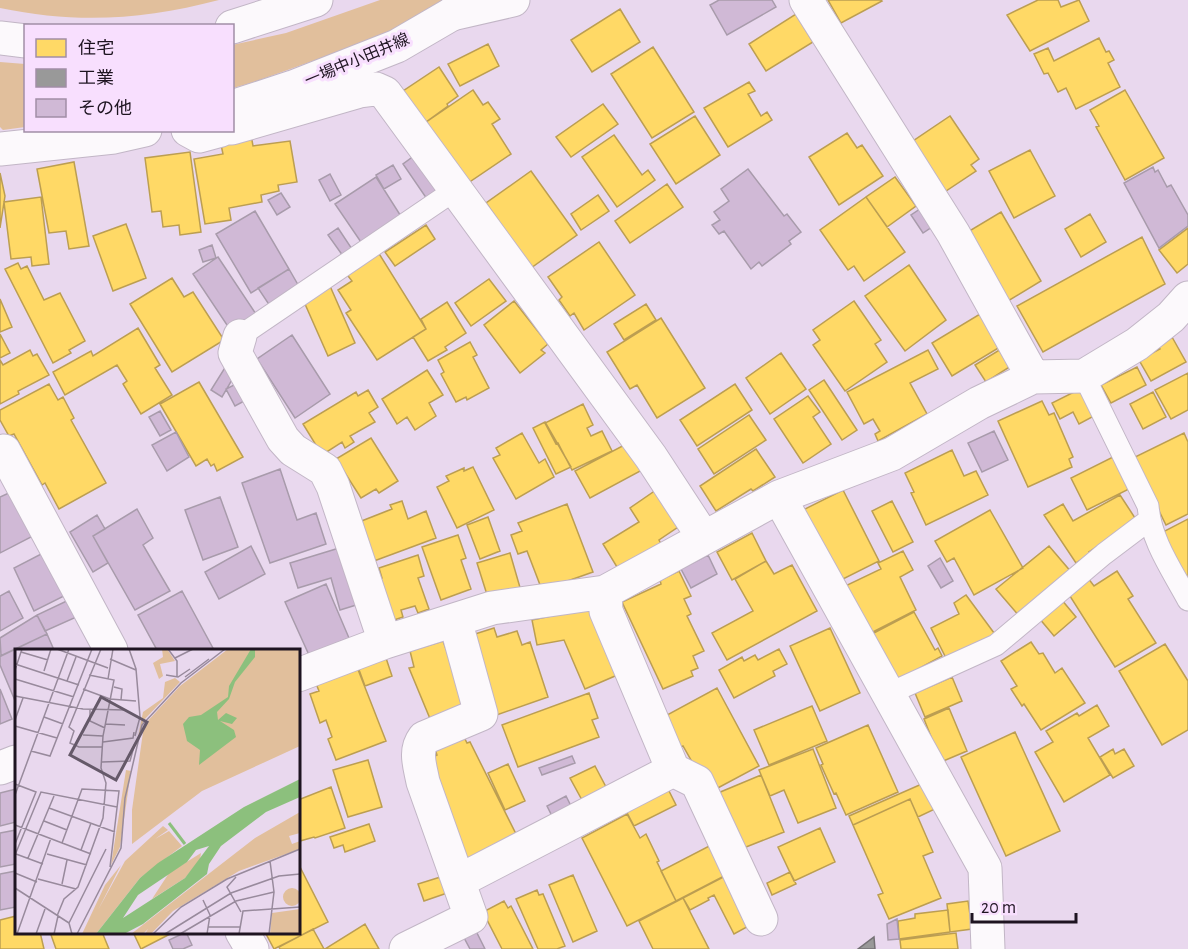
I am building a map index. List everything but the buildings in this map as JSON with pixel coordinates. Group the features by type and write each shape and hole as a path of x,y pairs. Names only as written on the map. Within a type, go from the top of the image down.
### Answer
{"street":[{"path":"234,26 316,0"},
{"name":"一場中小田井線","path":"234,106 294,87 397,46 464,7 513,0"},
{"path":"806,0 952,233 1034,377"},
{"path":"0,38 24,41"},
{"path":"234,127 360,91 376,90 385,93 645,448 704,538"},
{"path":"0,149 114,137 136,132"},
{"path":"192,132 199,136 214,132"},
{"path":"300,674 385,642 492,608 605,592 779,497 892,454 979,403 1034,377 1084,376 1137,344 1171,317 1188,298"},
{"path":"240,336 235,353 284,439 293,450 325,470 333,486 385,642"},
{"path":"4,451 110,649"},
{"path":"779,497 986,868 988,949"},
{"path":"605,592 606,611 673,770 698,782 761,919"},
{"path":"406,949 471,917 423,782 418,759 419,745 424,738 481,714 455,620"},
{"path":"0,768 15,762"},
{"path":"459,881 673,770"},
{"path":"243,934 252,949"}],"lane":[{"path":"240,336 455,190"},
{"path":"1084,376 1148,506 1154,536 1188,600"},
{"path":"888,694 996,645 1104,554 1149,520"}],"shaded area":[{"path":"0,0 219,0 137,16 83,18 0,8"},
{"path":"380,0 448,0 388,34 234,88 234,45 286,33"},
{"path":"0,62 24,64 24,127 3,130 0,127"}]}
